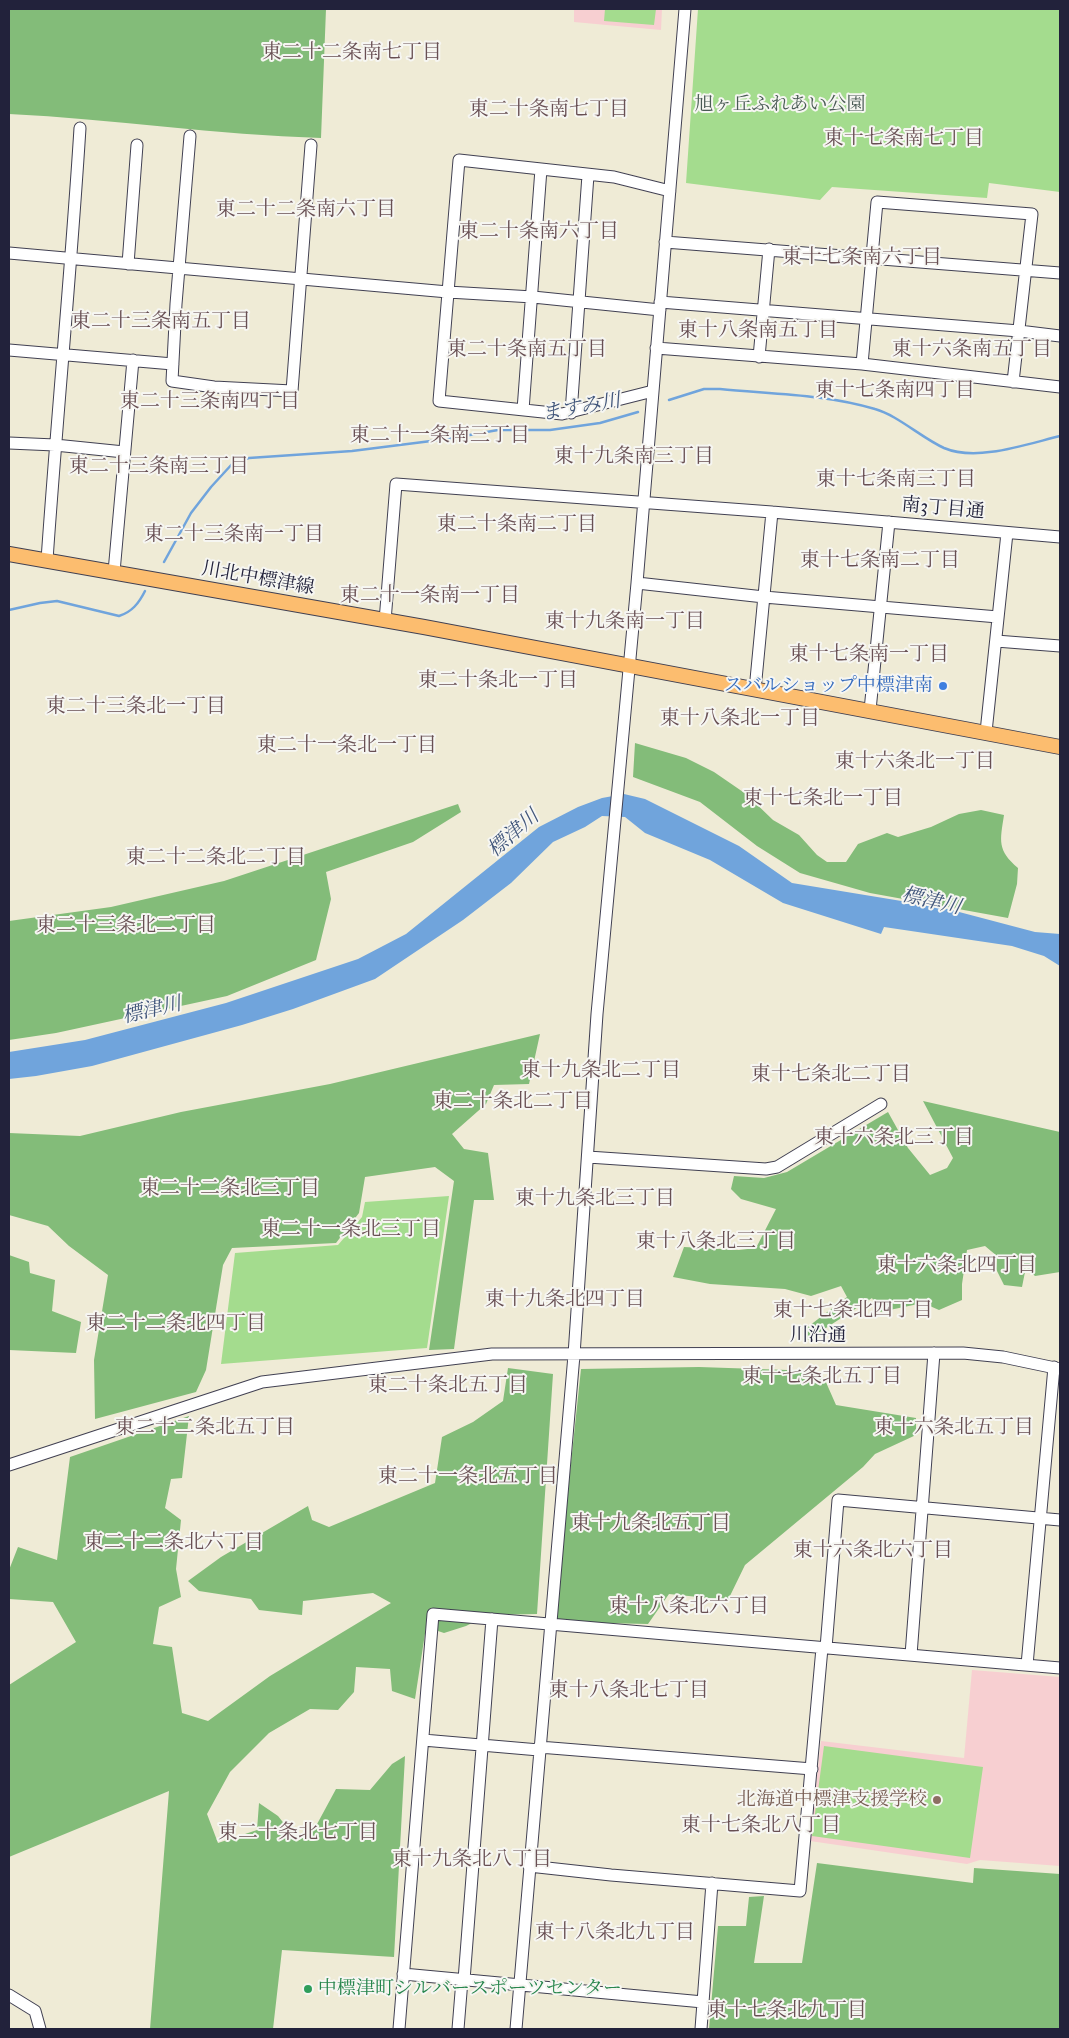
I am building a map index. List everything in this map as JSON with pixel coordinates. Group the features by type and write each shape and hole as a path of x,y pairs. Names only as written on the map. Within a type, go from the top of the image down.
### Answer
{"main road":[{"name":"川北中標津線","path":"9,554 870,710 1060,747"}],"street":[{"path":"516,2029 574,1355 597,1014 637,583 685,9"},
{"path":"47,560 55,445 72,259 80,128"},
{"path":"190,136 172,381 214,387 292,391 311,145"},
{"path":"128,264 137,145"},
{"path":"653,391 571,413 440,401 459,160 588,175 614,176 670,191"},
{"path":"523,410 533,297 541,170"},
{"path":"571,413 588,175"},
{"path":"862,364 877,202 1032,214 1013,382"},
{"path":"665,242 1060,273"},
{"path":"760,357 770,249"},
{"path":"9,253 448,292 579,302 763,311 1019,331 1060,336"},
{"path":"656,348 862,364 1060,387"},
{"path":"9,350 172,364"},
{"path":"114,572 133,360"},
{"path":"9,443 55,445 124,452"},
{"name":"南3丁目通","path":"385,621 396,484 772,512 1060,537"},
{"path":"755,690 772,512"},
{"path":"870,710 889,522"},
{"path":"986,732 1007,533"},
{"path":"637,583 764,597 998,617"},
{"path":"996,641 1060,646"},
{"path":"588,1157 766,1169 777,1167 881,1104"},
{"path":"910,1655 934,1353"},
{"name":"川沿通","path":"9,1464 262,1382 492,1354 981,1354 1057,1368"},
{"path":"1027,1665 1057,1368"},
{"path":"529,1866 800,1891 838,1500 1060,1520"},
{"path":"398,2029 432,1614 1060,1668"},
{"path":"458,2029 492,1619"},
{"path":"423,1740 812,1769"},
{"path":"701,2029 712,1883"},
{"path":"403,1974 703,2002"},
{"path":"9,1995 35,2011 40,2029"}],"shaded area":[{"path":"574,9 662,9 661,30 574,22"},
{"name":"北海道中標津支援学校","path":"972,1670 1060,1677 1060,1866 980,1860 967,1864 810,1841 821,1741 964,1758"}],"green space":[{"path":"9,9 326,9 321,138 243,134 87,119 9,114"},
{"path":"605,9 656,9 654,25 604,21"},
{"name":"旭ヶ丘ふれあい公園","path":"698,9 1060,9 1060,192 989,183 987,198 832,187 820,200 686,183"},
{"path":"635,743 686,758 714,772 746,794 773,820 799,835 817,855 827,862 846,862 858,844 887,833 898,837 931,827 959,814 981,810 1004,815 1001,838 1003,850 1011,862 1018,868 1017,884 1008,918 870,893 800,873 757,846 700,802 633,777"},
{"path":"458,804 461,812 413,842 326,872 331,899 316,960 227,996 56,1033 9,1040 9,921 111,907 224,881"},
{"path":"540,1034 529,1084 494,1085 486,1104 452,1134 464,1149 488,1153 494,1200 474,1200 454,1349 429,1350 454,1181 435,1167 365,1177 359,1213 336,1243 232,1248 223,1265 206,1370 196,1392 95,1419 94,1360 108,1275 69,1246 48,1226 9,1215 9,1133 80,1136 181,1112 330,1084"},
{"path":"923,1101 1060,1132 1060,1272 1035,1276 1026,1267 1022,1287 1004,1285 996,1269 997,1256 985,1246 967,1250 962,1284 962,1300 939,1310 923,1303 880,1312 872,1298 806,1341 805,1329 847,1297 841,1286 811,1296 785,1289 710,1284 673,1277 684,1247 739,1250 756,1248 776,1209 741,1199 731,1189 734,1176 764,1178 787,1172 888,1112 908,1148 930,1175 947,1168 953,1158"},
{"path":"449,1196 427,1348 221,1364 235,1253 338,1245 362,1217 365,1202"},
{"path":"9,1255 29,1262 30,1273 55,1280 52,1311 81,1322 76,1353 9,1350"},
{"path":"699,1367 817,1371 825,1380 836,1405 916,1418 916,1435 875,1454 863,1467 745,1565 728,1600 669,1594 648,1624 554,1622 581,1369"},
{"path":"508,1368 553,1374 537,1614 488,1615 466,1626 444,1633 426,1627 415,1699 392,1691 390,1669 356,1667 354,1692 338,1710 310,1709 269,1733 230,1772 207,1814 218,1843 257,1830 259,1803 278,1816 298,1841 316,1826 336,1789 370,1790 392,1764 405,1756 394,1957 282,1950 273,2029 150,2029 169,1791 9,1857 9,1685 76,1642 53,1602 9,1599 9,1570 18,1547 57,1560 70,1457 189,1416 182,1478 171,1479 165,1508 181,1520 176,1569 181,1597 159,1607 153,1644 172,1647 182,1713 208,1721 270,1676 391,1603 373,1593 303,1601 302,1615 259,1610 251,1599 199,1591 188,1581 221,1557 308,1506 312,1520 329,1527 435,1483 442,1437 473,1422 503,1401"},
{"path":"824,1746 983,1767 970,1858 812,1836"},
{"path":"817,1863 973,1883 974,1868 1060,1874 1060,2029 709,2029 718,1926 746,1926 749,1897 764,1896 754,1963 802,1963"}],"water":[{"path":"624,794 645,799 739,846 792,883 944,908 1035,932 1060,934 1060,966 1044,956 1012,946 884,927 881,934 783,903 710,860 645,833 625,817 602,816 585,827 553,842 511,883 463,920 375,979 293,1009 242,1025 92,1066 9,1079 9,1052 85,1040 226,1003 358,959 406,934 539,827 578,807 602,798"}],"waterway":[{"name":"ますみ川","path":"669,400 704,389 798,395 837,400 883,412 901,421 927,439 957,452 971,453 1002,450 1060,436"},
{"name":"ますみ川","path":"164,562 191,513 233,463 249,458 352,451 447,439 498,430 550,430 600,423 638,412"},
{"name":"ますみ川","path":"9,610 57,601 119,616 135,606 145,591"}],"place":[{"name":"スバルショップ中標津南","path":"943,686"},
{"name":"北海道中標津支援学校","path":"937,1800"},
{"name":"中標津町シルバースポーツセンター","path":"308,1989"}],"district":[{"name":"東二十二条南七丁目","path":"352,53"},
{"name":"東二十条南七丁目","path":"549,110"},
{"name":"東十七条南七丁目","path":"904,139"},
{"name":"東二十二条南六丁目","path":"306,210"},
{"name":"東二十条南六丁目","path":"539,232"},
{"name":"東十七条南六丁目","path":"862,258"},
{"name":"東二十三条南五丁目","path":"161,322"},
{"name":"東十八条南五丁目","path":"758,331"},
{"name":"東二十条南五丁目","path":"527,350"},
{"name":"東十六条南五丁目","path":"972,350"},
{"name":"東十七条南四丁目","path":"895,391"},
{"name":"東二十三条南四丁目","path":"210,402"},
{"name":"東二十一条南三丁目","path":"440,436"},
{"name":"東十九条南三丁目","path":"634,457"},
{"name":"東二十三条南三丁目","path":"159,467"},
{"name":"東十七条南三丁目","path":"896,480"},
{"name":"東二十条南二丁目","path":"517,525"},
{"name":"東二十三条南一丁目","path":"234,535"},
{"name":"東十七条南二丁目","path":"880,561"},
{"name":"東二十一条南一丁目","path":"430,596"},
{"name":"東十九条南一丁目","path":"625,622"},
{"name":"東十七条南一丁目","path":"869,655"},
{"name":"東二十条北一丁目","path":"498,681"},
{"name":"東二十三条北一丁目","path":"136,707"},
{"name":"東十八条北一丁目","path":"740,719"},
{"name":"東二十一条北一丁目","path":"347,746"},
{"name":"東十六条北一丁目","path":"915,762"},
{"name":"東十七条北一丁目","path":"823,799"},
{"name":"東二十二条北二丁目","path":"216,858"},
{"name":"東二十三条北二丁目","path":"126,926"},
{"name":"東十九条北二丁目","path":"601,1071"},
{"name":"東十七条北二丁目","path":"831,1075"},
{"name":"東二十条北二丁目","path":"513,1102"},
{"name":"東十六条北三丁目","path":"894,1138"},
{"name":"東二十二条北三丁目","path":"230,1189"},
{"name":"東十九条北三丁目","path":"595,1199"},
{"name":"東二十一条北三丁目","path":"351,1230"},
{"name":"東十八条北三丁目","path":"716,1242"},
{"name":"東十六条北四丁目","path":"957,1266"},
{"name":"東十九条北四丁目","path":"565,1300"},
{"name":"東十七条北四丁目","path":"853,1311"},
{"name":"東二十二条北四丁目","path":"176,1324"},
{"name":"東十七条北五丁目","path":"822,1377"},
{"name":"東二十条北五丁目","path":"448,1386"},
{"name":"東二十二条北五丁目","path":"205,1428"},
{"name":"東十六条北五丁目","path":"954,1428"},
{"name":"東二十一条北五丁目","path":"468,1477"},
{"name":"東十九条北五丁目","path":"651,1524"},
{"name":"東二十二条北六丁目","path":"174,1543"},
{"name":"東十六条北六丁目","path":"873,1551"},
{"name":"東十八条北六丁目","path":"689,1607"},
{"name":"東十八条北七丁目","path":"629,1691"},
{"name":"東十七条北八丁目","path":"761,1826"},
{"name":"東二十条北七丁目","path":"298,1833"},
{"name":"東十九条北八丁目","path":"472,1860"},
{"name":"東十八条北九丁目","path":"615,1933"},
{"name":"東十七条北九丁目","path":"787,2011"}],"water label":[{"name":"標津川","path":"514,834"},
{"name":"標津川","path":"931,902"},
{"name":"標津川","path":"152,1011"}]}
